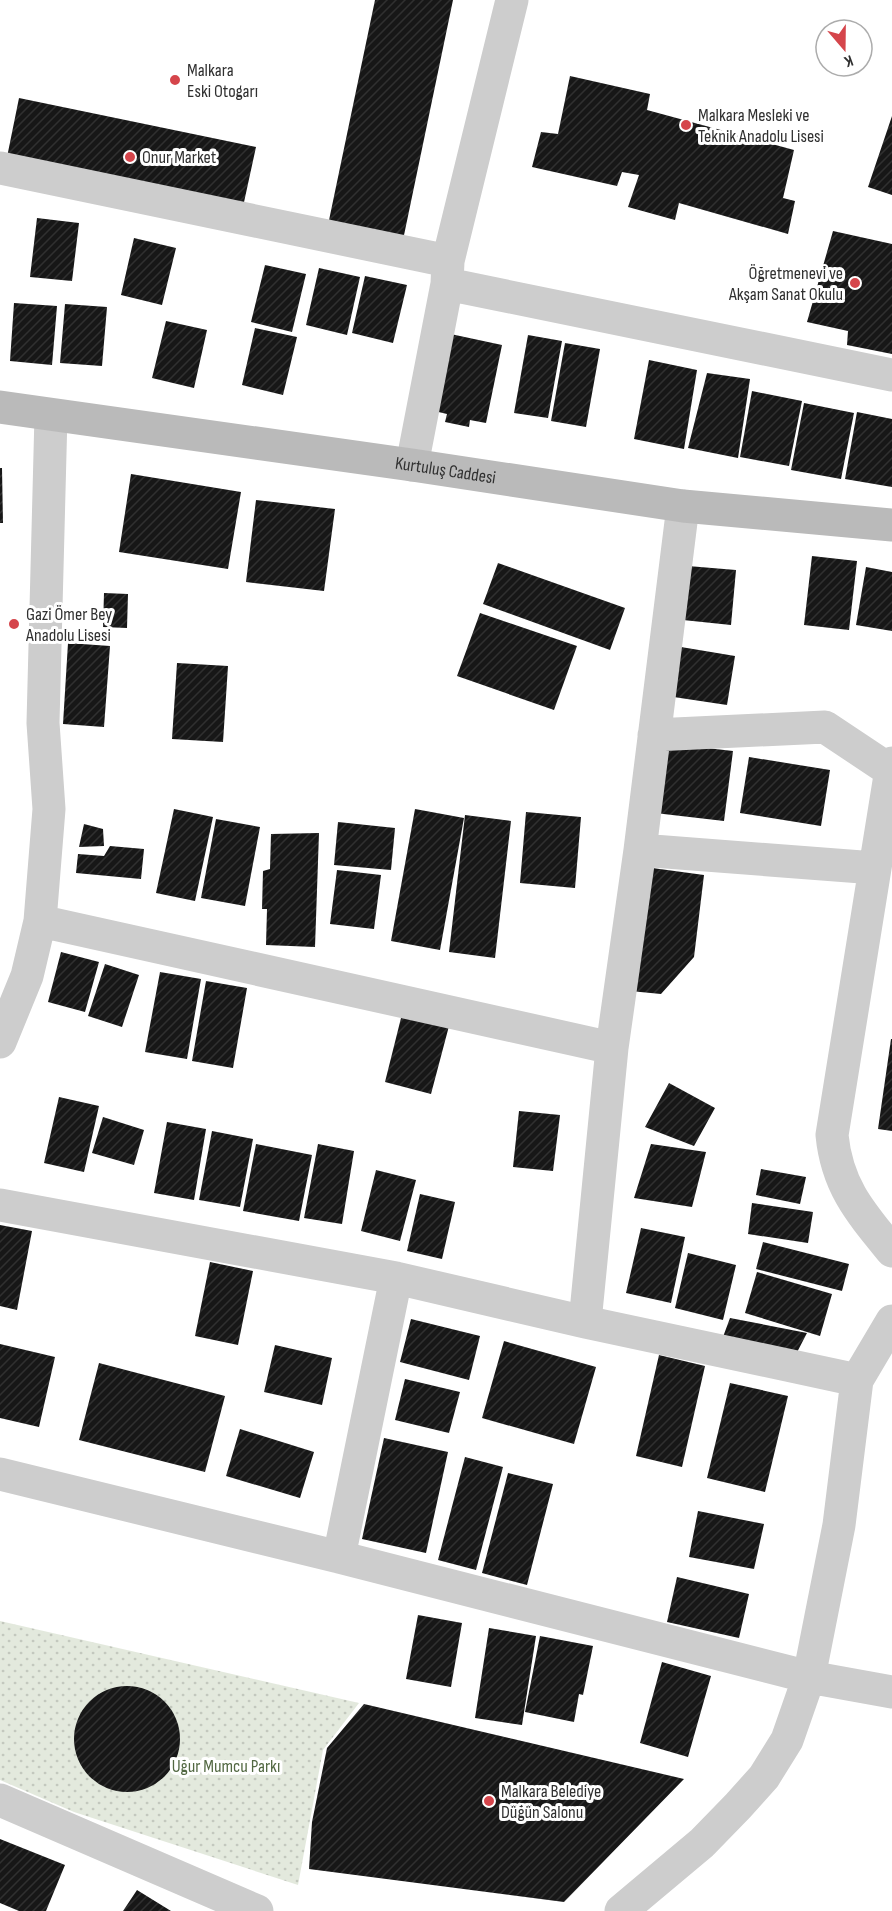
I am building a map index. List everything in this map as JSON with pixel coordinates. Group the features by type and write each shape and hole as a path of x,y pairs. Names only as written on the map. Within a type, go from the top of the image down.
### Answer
{"street":[{"path":"412,465 447,273 512,0"},
{"path":"0,168 892,375"},
{"name":"Kurtuluş Caddesi","path":"0,407 682,506 892,525"},
{"path":"1,1037 27,976 40,921 49,809 43,723 51,416"},
{"path":"585,1322 612,1048 640,850 682,506"},
{"path":"654,735 825,727 891,767 832,1135 834,1160 844,1187 861,1213 892,1251"},
{"path":"640,850 875,868"},
{"path":"40,921 612,1048"},
{"path":"0,1205 396,1278 585,1322 857,1380"},
{"path":"339,1557 396,1278"},
{"path":"621,1911 702,1843 764,1777 787,1740 808,1677 839,1525 857,1380 892,1320"},
{"path":"0,1474 339,1557 808,1677 892,1692"},
{"path":"0,1800 257,1911"}],"green space":[{"name":"Uğur Mumcu Parkı","path":"0,1621 359,1703 323,1750 298,1885 74,1812 0,1780"}],"building":[{"path":"375,0 453,0 403,240 328,225"},
{"path":"570,76 650,94 647,110 794,150 783,198 795,201 788,234 679,203 675,220 628,207 639,175 622,172 617,186 532,167 541,132 558,134"},
{"path":"19,98 256,147 241,216 5,167"},
{"path":"892,116 892,195 868,187"},
{"path":"37,218 79,223 72,281 30,277"},
{"name":"Öğretmenevi ve Akşam Sanat Okulu","path":"833,231 892,244 892,354 847,345 848,331 807,322"},
{"path":"134,238 176,248 162,305 121,295"},
{"path":"265,265 306,274 292,332 251,322"},
{"path":"319,268 360,277 347,335 306,325"},
{"path":"365,276 407,285 393,343 352,333"},
{"path":"14,303 57,306 52,365 10,361"},
{"path":"65,304 107,307 102,366 60,363"},
{"path":"166,321 207,330 194,388 152,378"},
{"path":"255,328 297,337 283,395 242,385"},
{"path":"446,333 502,345 486,423 470,420 469,427 445,422 447,414 430,410"},
{"path":"528,335 562,341 548,418 514,413"},
{"path":"565,343 600,349 586,427 551,421"},
{"path":"649,360 697,370 684,449 634,439"},
{"path":"707,373 750,379 738,458 688,448"},
{"path":"752,391 802,401 789,466 740,457"},
{"path":"804,403 854,413 841,479 791,470"},
{"path":"857,412 892,419 892,487 845,479"},
{"path":"0,468 2,468 3,523 0,523"},
{"path":"131,474 241,492 228,569 119,552"},
{"path":"256,500 335,509 324,591 246,582"},
{"path":"812,556 857,561 849,630 804,625"},
{"path":"498,563 625,608 610,650 483,604"},
{"path":"688,566 736,570 731,625 683,620"},
{"path":"866,567 892,572 892,631 856,625"},
{"path":"104,593 128,594 127,628 103,627"},
{"path":"480,613 577,646 554,710 457,676"},
{"path":"68,643 110,646 104,727 63,724"},
{"path":"675,646 735,656 727,705 667,696"},
{"path":"177,663 228,666 223,742 172,739"},
{"path":"663,743 733,751 724,821 655,813"},
{"path":"749,757 830,770 821,826 740,813"},
{"path":"174,809 213,817 195,901 156,893"},
{"path":"415,809 464,818 440,950 391,941"},
{"path":"526,812 581,817 575,888 520,883"},
{"path":"465,815 511,821 495,958 449,952"},
{"path":"216,819 260,827 245,906 201,898"},
{"path":"338,822 395,828 391,870 334,865"},
{"path":"84,824 103,829 104,846 79,847"},
{"path":"319,833 315,947 266,945 267,909 262,909 263,871 270,869 271,834"},
{"path":"110,846 144,849 141,879 76,873 78,854 104,856"},
{"path":"645,867 704,875 694,957 661,994 630,991"},
{"path":"337,870 381,875 374,929 330,924"},
{"path":"61,952 99,962 85,1012 48,1002"},
{"path":"105,964 139,975 122,1027 88,1016"},
{"path":"160,972 201,979 187,1059 145,1052"},
{"path":"206,981 247,988 233,1068 192,1061"},
{"path":"402,1014 449,1026 431,1094 385,1082"},
{"path":"892,1039 892,1131 878,1129"},
{"path":"669,1083 715,1108 694,1146 645,1127"},
{"path":"59,1097 99,1106 84,1172 44,1163"},
{"path":"519,1111 560,1115 553,1171 513,1167"},
{"path":"103,1117 144,1130 134,1165 92,1153"},
{"path":"167,1122 206,1129 194,1200 154,1193"},
{"path":"212,1131 253,1139 240,1207 199,1200"},
{"path":"256,1144 312,1155 299,1221 243,1211"},
{"path":"318,1144 354,1151 342,1224 304,1218"},
{"path":"651,1144 706,1152 692,1207 634,1198"},
{"path":"761,1169 806,1177 800,1204 756,1195"},
{"path":"376,1170 416,1180 400,1241 361,1231"},
{"path":"420,1194 455,1202 442,1259 407,1251"},
{"path":"752,1203 813,1212 808,1243 748,1234"},
{"path":"0,1225 32,1231 17,1310 0,1306"},
{"path":"641,1228 685,1237 671,1303 626,1293"},
{"path":"763,1242 849,1264 842,1291 756,1269"},
{"path":"688,1253 736,1265 723,1320 675,1308"},
{"path":"210,1262 253,1271 238,1345 195,1336"},
{"path":"757,1272 832,1294 820,1336 745,1313"},
{"path":"730,1318 807,1333 793,1360 720,1345"},
{"path":"411,1319 480,1336 469,1380 400,1362"},
{"path":"504,1341 596,1367 574,1444 482,1418"},
{"path":"0,1344 55,1357 39,1427 0,1418"},
{"path":"275,1345 332,1358 322,1405 264,1392"},
{"path":"659,1355 705,1366 682,1467 636,1456"},
{"path":"99,1363 225,1396 205,1472 79,1440"},
{"path":"405,1379 460,1392 449,1433 395,1420"},
{"path":"730,1383 788,1396 765,1492 707,1478"},
{"path":"240,1429 314,1452 300,1498 226,1476"},
{"path":"384,1438 448,1452 426,1553 362,1539"},
{"path":"465,1457 503,1467 476,1570 438,1560"},
{"path":"508,1473 553,1484 527,1585 482,1573"},
{"path":"698,1511 764,1524 754,1569 689,1557"},
{"path":"677,1577 749,1594 739,1638 667,1622"},
{"path":"418,1615 462,1623 451,1687 406,1679"},
{"path":"489,1628 536,1636 522,1725 475,1718"},
{"path":"540,1636 593,1646 583,1695 579,1694 574,1722 525,1712"},
{"path":"662,1662 711,1676 688,1757 640,1743"},
{"path":"127,1686 147,1690 165,1701 176,1719 180,1739 176,1759 165,1777 147,1788 127,1792 107,1788 89,1777 78,1759 74,1739 78,1719 89,1701 107,1690"},
{"name":"Malkara Belediye Düğün Salonu","path":"364,1704 684,1779 564,1902 309,1869 312,1822 327,1748"},
{"path":"0,1839 65,1865 46,1911 19,1911 0,1903"},
{"path":"137,1890 171,1911 123,1911"}],"place":[{"name":"Malkara Eski Otogarı","path":"175,80"},
{"name":"Malkara Mesleki ve Teknik Anadolu Lisesi","path":"686,125"},
{"name":"Onur Market","path":"130,157"},
{"name":"Öğretmenevi ve Akşam Sanat Okulu","path":"855,283"},
{"name":"Gazi Ömer Bey Anadolu Lisesi","path":"14,624"},
{"name":"Malkara Belediye Düğün Salonu","path":"489,1801"}]}
